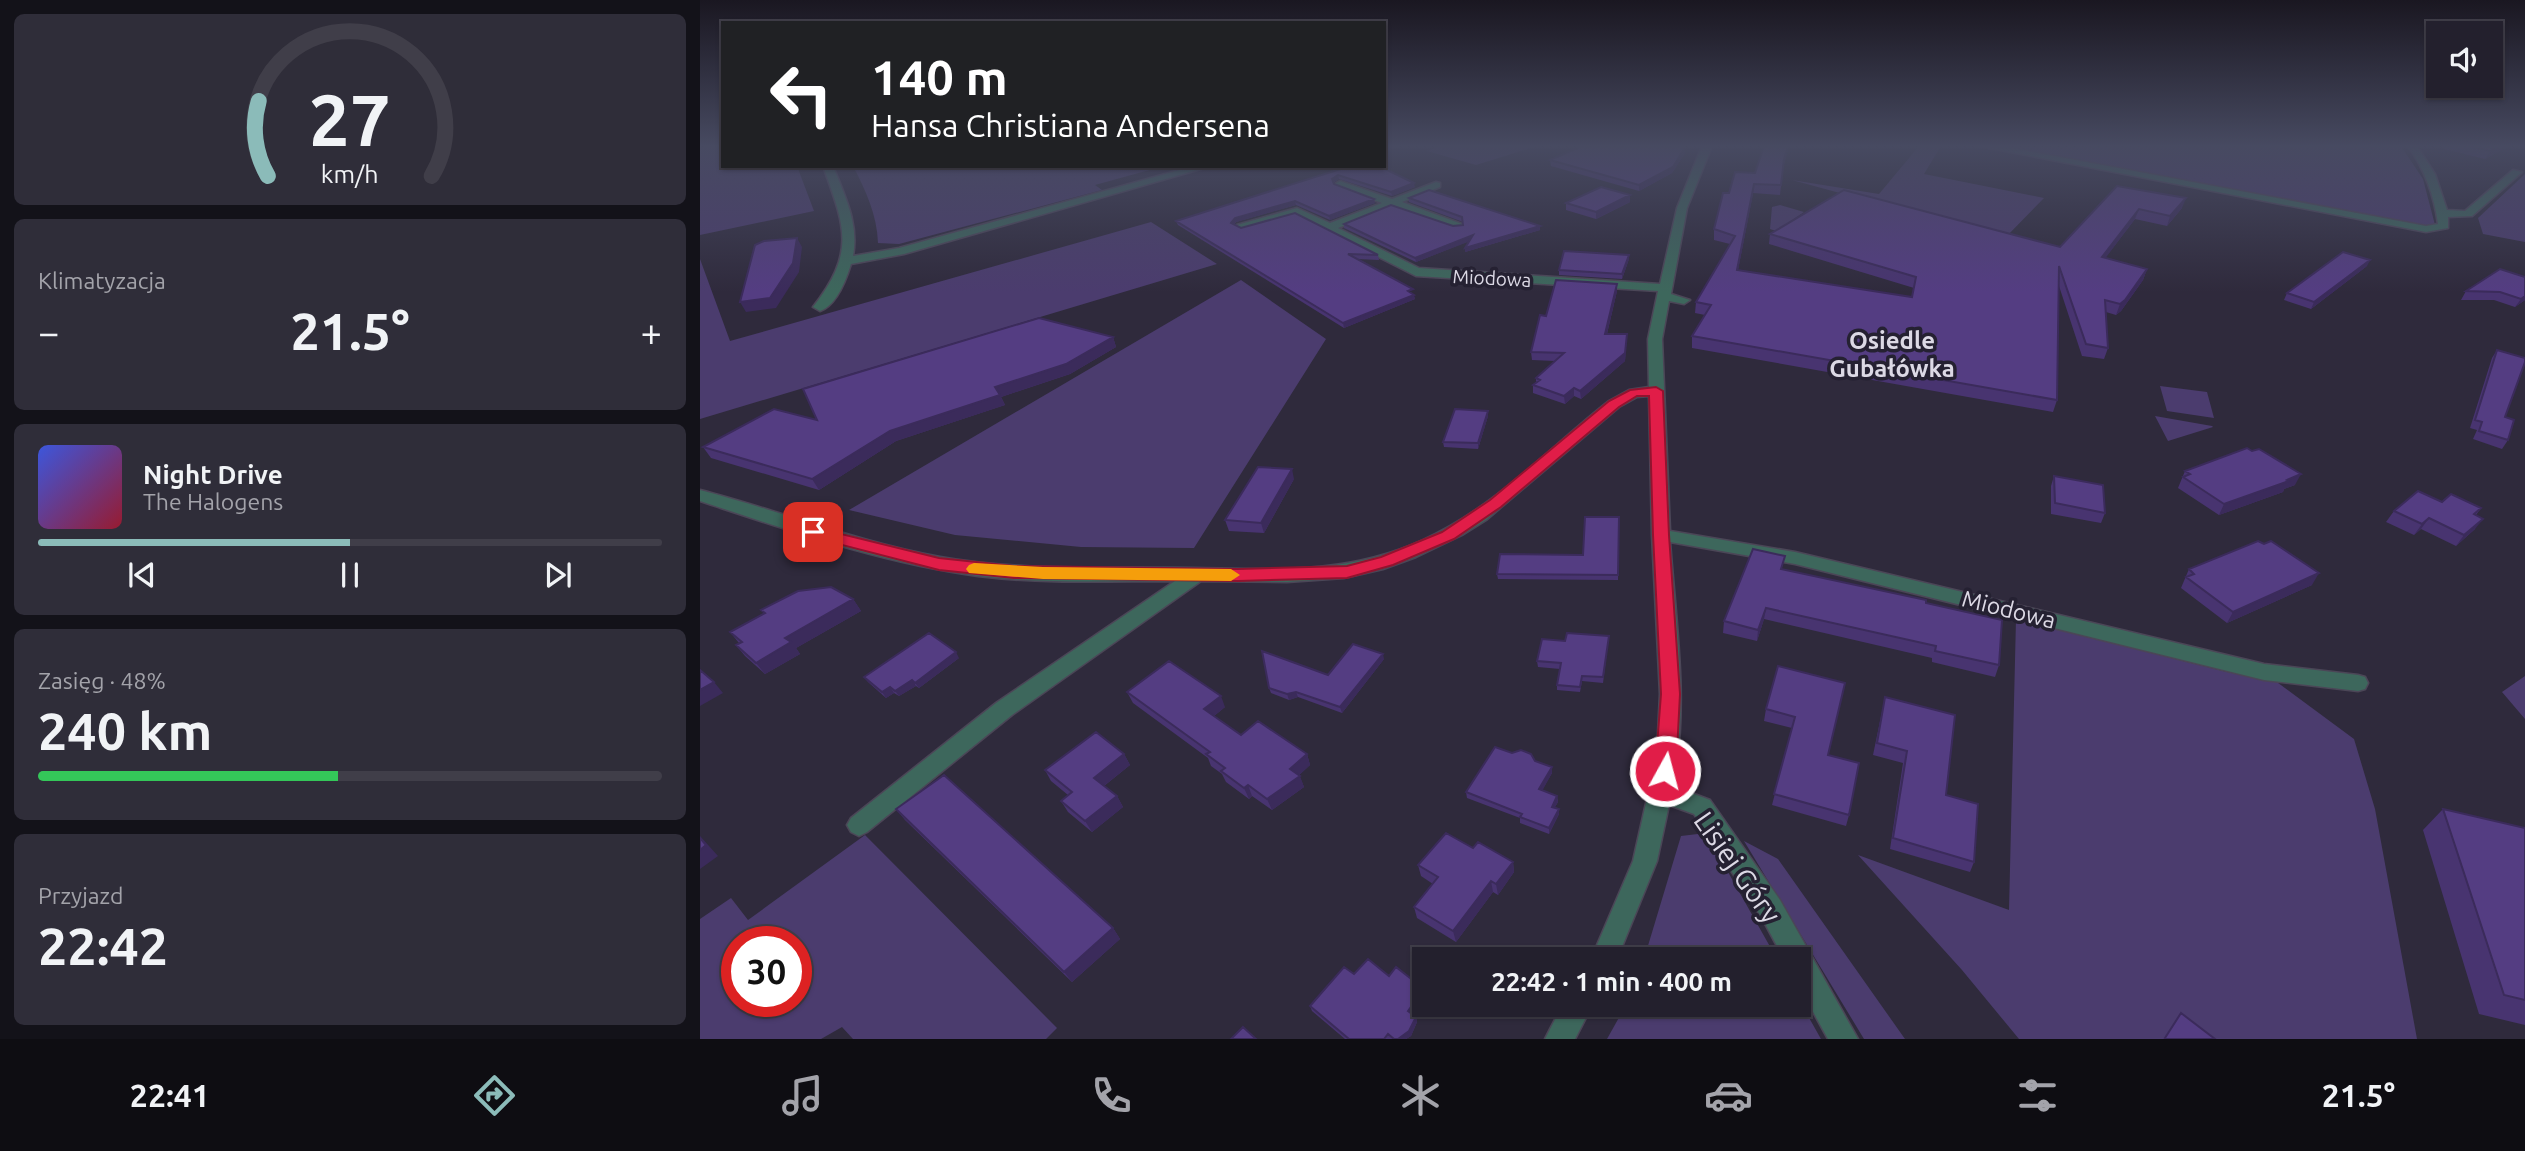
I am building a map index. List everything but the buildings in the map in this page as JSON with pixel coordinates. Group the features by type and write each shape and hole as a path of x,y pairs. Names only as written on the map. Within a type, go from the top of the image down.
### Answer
{"street":[{"path":"820,307 834,293 845,261 849,229 840,194"},
{"path":"845,261 900,251 1103,194"},
{"path":"1370,194 1458,226"},
{"path":"1330,227 1411,194"},
{"path":"1609,947 1645,861 1668,754 1671,694 1661,535 1655,340 1663,292 1687,194"},
{"path":"2242,194 2426,229 2444,226 2437,194"},
{"path":"2443,213 2468,214 2491,194"},
{"name":"Miodowa","path":"1241,227 1297,211 1416,272 1663,292 1684,300"},
{"path":"700,495 836,540 939,564 1014,572 1196,575 1347,572 1408,554 1471,522 1598,416 1625,397 1643,391 1656,391"},
{"name":"Miodowa","path":"1661,535 1795,558 2264,672 2358,683"},
{"path":"859,825 1004,709 1196,575"},
{"name":"Lisiej Góry","path":"1661,792 1702,807 1771,909 1792,947"},
{"name":"Lisiej Góry","path":"1811,980 1844,1039"},
{"path":"1559,1039 1572,1017"}],"shaded area":[{"path":"700,194 808,194 814,211 700,235"},
{"path":"866,194 1085,194 899,244 878,243"},
{"path":"1845,194 2026,194 2044,198 2005,238"},
{"path":"2253,194 2427,194 2435,225 2424,226"},
{"path":"2503,194 2525,194 2525,242 2483,234 2478,218"},
{"path":"1780,205 1804,212 1776,231 1770,229 1772,207"},
{"path":"1151,222 1217,264 700,419 700,259 730,341"},
{"path":"1241,280 1326,339 1194,548 1081,547 955,535 849,510"},
{"path":"2160,386 2207,392 2214,418 2167,411"},
{"path":"2155,416 2212,426 2213,427 2168,441"},
{"path":"2016,619 2227,672 2270,677 2354,739 2375,809 2417,1039 2019,1039 1962,970 1858,855 2009,910"},
{"path":"2525,676 2525,719 2502,692"},
{"path":"1706,833 1770,947 1648,947 1681,836"},
{"path":"865,835 1057,1028 1046,1039 853,1039 842,1027 821,1039 700,1039 700,919 731,898 748,920"},
{"path":"1744,841 1778,859 1905,1039 1864,1039 1811,952 1811,947 1808,947"},
{"path":"1619,1017 1809,1017 1821,1039 1607,1039"}],"slow traffic":[{"path":"974,569 1043,573 1231,575"}],"district":[{"name":"Osiedle Gubałówka","path":"1892,354"}],"route":[{"path":"813,532 912,559 979,570 1238,575 1347,572 1387,561 1448,536 1495,503 1614,404 1634,393 1656,391 1661,535 1671,694 1670,735 1665,771"}]}
